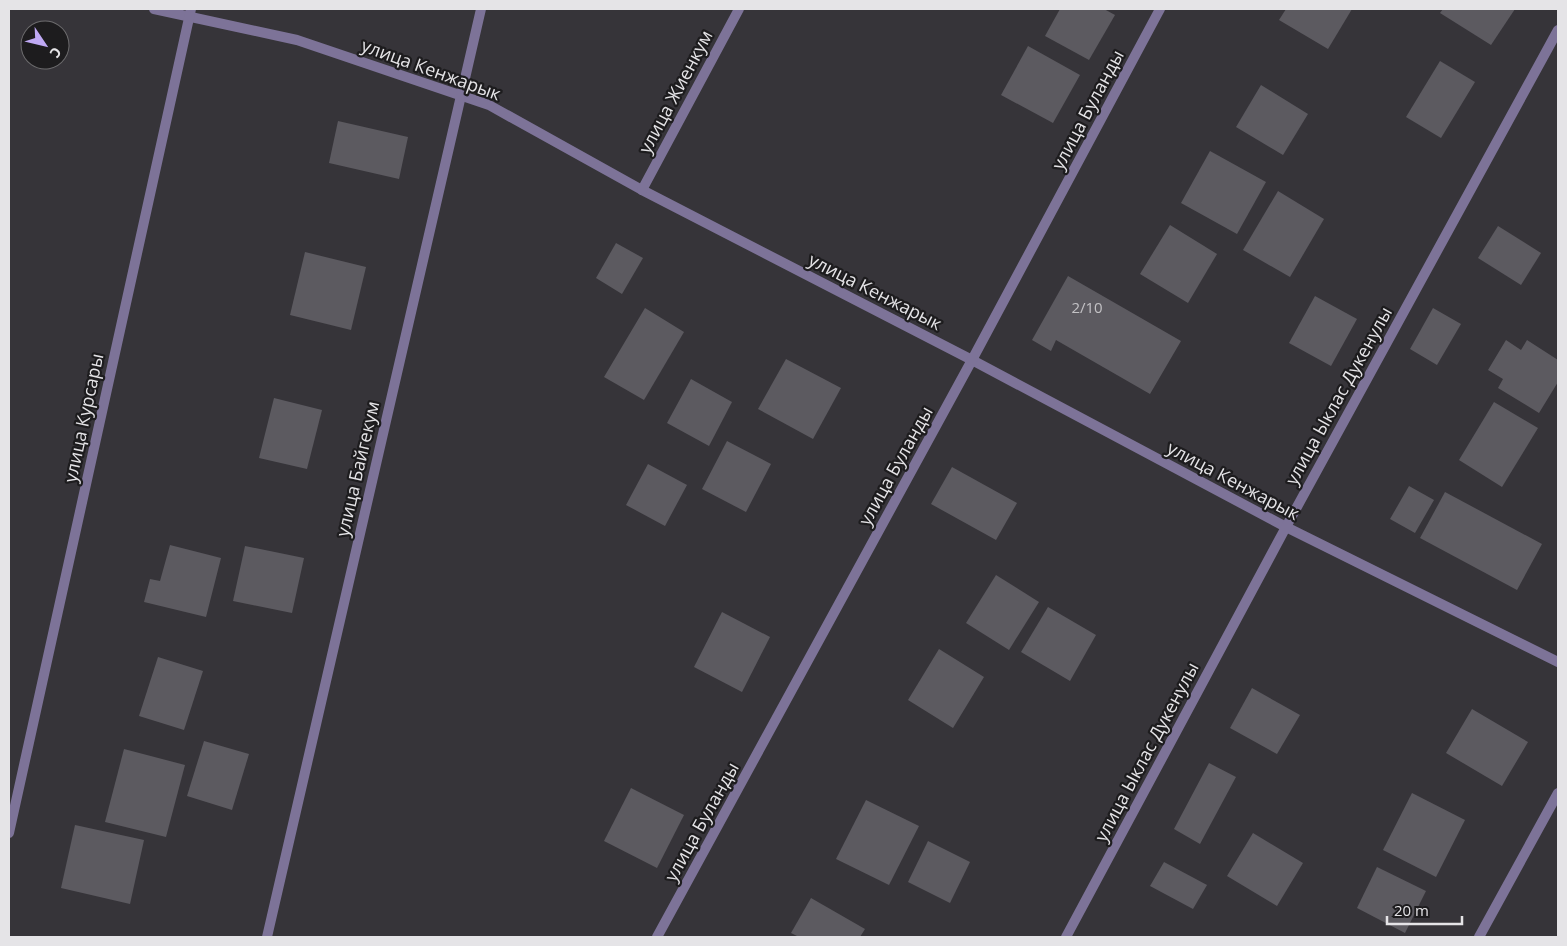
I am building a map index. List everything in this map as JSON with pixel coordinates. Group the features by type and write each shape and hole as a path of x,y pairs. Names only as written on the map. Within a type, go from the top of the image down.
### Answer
{"street":[{"name":"улица Кенжарык","path":"154,9 190,12 297,40 489,106 642,190 972,360 1286,527 1558,662"},
{"name":"улица Байгекум","path":"267,937 481,9"},
{"name":"улица Жиенкум","path":"642,190 739,9"},
{"name":"улица Буланды","path":"657,937 972,360 1160,9"},
{"name":"улица Курсары","path":"9,833 190,12"},
{"name":"улица Ыклас Дукенулы","path":"1066,937 1286,527 1558,30"},
{"path":"1480,937 1558,793"}],"building":[{"path":"1060,9 1104,9 1115,15 1089,60 1045,36"},
{"path":"1286,9 1352,9 1328,49 1279,20"},
{"path":"1443,9 1515,9 1491,45 1440,13"},
{"path":"1028,46 1080,75 1053,123 1001,95"},
{"path":"1440,61 1475,82 1441,138 1406,117"},
{"path":"1261,85 1308,114 1283,155 1236,127"},
{"path":"338,121 408,137 399,179 329,163"},
{"path":"1210,151 1266,182 1237,234 1181,203"},
{"path":"1278,191 1324,219 1290,277 1243,250"},
{"path":"1170,225 1217,254 1188,303 1140,274"},
{"path":"1498,226 1541,253 1521,285 1478,258"},
{"path":"616,243 643,258 622,294 596,278"},
{"path":"305,252 366,267 351,330 290,315"},
{"path":"1068,276 1181,341 1150,394 1056,340 1051,351 1032,340"},
{"path":"1315,296 1357,319 1331,366 1289,343"},
{"path":"645,308 684,332 644,400 604,377"},
{"path":"1433,308 1461,324 1437,365 1410,349"},
{"path":"1506,340 1521,350 1527,340 1558,360 1558,382 1539,413 1498,388 1503,379 1488,370"},
{"path":"786,359 841,388 813,439 758,409"},
{"path":"691,379 732,402 709,446 667,423"},
{"path":"274,398 322,410 307,469 259,458"},
{"path":"1494,402 1538,428 1502,487 1459,460"},
{"path":"727,441 771,464 746,512 702,489"},
{"path":"648,464 687,485 665,526 626,505"},
{"path":"952,467 1017,503 996,540 931,504"},
{"path":"1409,486 1434,500 1415,533 1390,519"},
{"path":"1445,492 1542,544 1517,590 1420,538"},
{"path":"170,545 221,558 206,617 144,602 150,579 160,581"},
{"path":"245,546 304,558 292,613 233,601"},
{"path":"996,575 1039,602 1009,650 966,623"},
{"path":"1048,607 1096,635 1070,681 1021,652"},
{"path":"722,612 770,637 742,692 694,667"},
{"path":"939,649 984,677 953,728 908,700"},
{"path":"158,657 203,671 184,730 139,716"},
{"path":"1252,688 1300,715 1277,754 1230,728"},
{"path":"1472,709 1528,742 1502,786 1446,753"},
{"path":"204,741 249,754 232,810 187,796"},
{"path":"124,749 185,765 166,837 105,822"},
{"path":"1209,763 1236,777 1200,844 1174,829"},
{"path":"631,788 684,815 657,868 604,841"},
{"path":"1412,793 1465,820 1436,877 1383,850"},
{"path":"866,800 919,826 889,885 836,859"},
{"path":"75,825 144,840 130,904 61,888"},
{"path":"1253,833 1303,863 1277,906 1227,876"},
{"path":"928,841 970,862 950,903 908,882"},
{"path":"1164,862 1207,885 1193,909 1150,886"},
{"path":"1377,867 1426,891 1405,933 1357,908"},
{"path":"811,898 865,929 860,937 799,937 791,933"}]}
